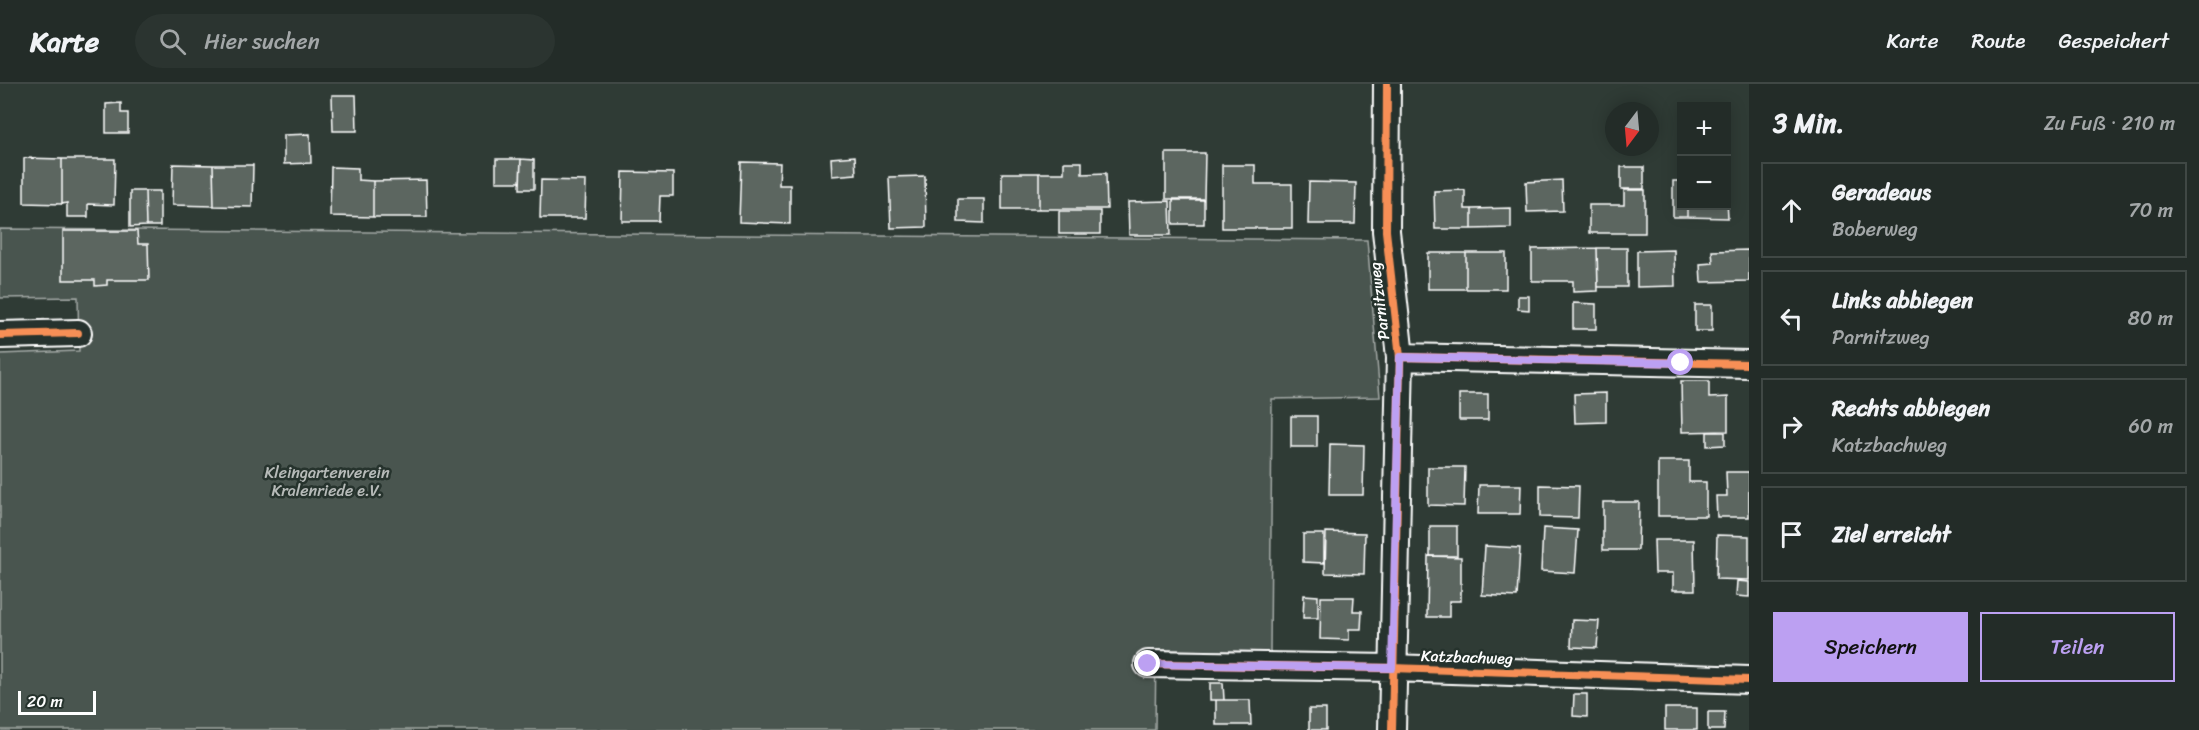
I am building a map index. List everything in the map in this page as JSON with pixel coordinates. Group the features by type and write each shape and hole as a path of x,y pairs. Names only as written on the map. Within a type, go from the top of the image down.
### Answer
{"street":[{"name":"Parnitzweg","path":"1387,84 1386,231 1400,357 1392,730"},
{"path":"0,335 78,333"},
{"path":"1400,357 1749,364"},
{"name":"Katzbachweg","path":"1148,664 1392,668 1749,680"}],"green space":[{"name":"Kleingartenverein Kralenriede e.V.","path":"0,229 1367,240 1380,397 1272,399 1270,652 1156,650 1155,730 0,730 0,354 79,351 78,297 0,298"}],"building":[{"path":"332,95 356,95 357,131 333,131"},
{"path":"121,103 121,113 128,113 128,133 106,133 106,104"},
{"path":"310,134 311,163 284,164 284,135"},
{"path":"1166,153 1205,153 1204,199 1166,199"},
{"path":"855,156 856,174 832,176 831,158"},
{"path":"24,158 62,159 62,204 24,203"},
{"path":"62,159 115,159 114,205 88,204 88,217 67,217 67,203 62,204"},
{"path":"496,159 521,159 520,182 496,182"},
{"path":"521,159 534,160 534,189 520,189"},
{"path":"741,162 780,163 779,185 790,185 790,224 739,222"},
{"path":"1064,162 1082,162 1082,174 1106,173 1107,209 1039,209 1039,173 1064,173"},
{"path":"173,164 213,165 214,206 172,205"},
{"path":"213,165 253,165 252,207 214,206"},
{"path":"1222,165 1255,165 1255,184 1292,184 1292,228 1222,228"},
{"path":"331,167 358,168 358,180 373,181 373,217 330,216"},
{"path":"1621,167 1644,167 1644,189 1621,189"},
{"path":"623,172 673,173 673,196 660,196 659,221 622,221"},
{"path":"1002,173 1039,173 1039,209 1002,209"},
{"path":"925,176 926,227 891,228 889,177"},
{"path":"426,180 427,217 373,217 373,181"},
{"path":"541,180 586,181 585,218 540,218"},
{"path":"1562,180 1563,211 1527,212 1526,182"},
{"path":"1673,181 1677,181 1677,210 1687,210 1687,217 1673,217"},
{"path":"1309,182 1356,183 1355,224 1308,224"},
{"path":"1465,190 1465,209 1472,209 1472,229 1435,229 1434,191"},
{"path":"1624,190 1645,190 1645,233 1589,233 1589,205 1624,205"},
{"path":"130,191 145,191 146,226 130,227"},
{"path":"145,191 160,191 160,226 146,226"},
{"path":"958,199 984,199 984,223 958,222"},
{"path":"1173,200 1204,200 1204,224 1173,224"},
{"path":"1170,201 1171,235 1129,235 1128,202"},
{"path":"1511,208 1511,228 1472,229 1472,209"},
{"path":"1687,210 1728,210 1728,218 1687,217"},
{"path":"1059,211 1100,211 1100,234 1059,234"},
{"path":"63,231 137,231 138,244 148,244 149,280 107,280 107,285 95,286 95,280 63,280"},
{"path":"1597,248 1598,291 1573,292 1573,281 1532,281 1532,249"},
{"path":"1597,248 1627,248 1627,287 1598,287"},
{"path":"1674,250 1675,286 1637,287 1637,251"},
{"path":"1749,250 1749,281 1701,282 1700,264 1713,263 1712,251"},
{"path":"1428,253 1466,253 1466,289 1428,289"},
{"path":"1466,253 1506,253 1506,289 1466,289"},
{"path":"1518,296 1529,296 1529,310 1518,309"},
{"path":"1573,303 1596,304 1596,329 1573,329"},
{"path":"1695,305 1712,305 1712,331 1695,331"},
{"path":"1681,381 1709,381 1709,398 1728,397 1728,431 1682,432"},
{"path":"1606,393 1606,422 1575,423 1574,394"},
{"path":"1459,394 1488,394 1488,420 1459,420"},
{"path":"1291,416 1317,416 1317,447 1291,447"},
{"path":"1707,432 1725,432 1725,445 1707,446"},
{"path":"1330,444 1364,445 1363,495 1329,495"},
{"path":"1658,461 1689,461 1689,482 1706,482 1706,516 1658,516"},
{"path":"1428,467 1465,467 1464,506 1428,505"},
{"path":"1726,472 1749,472 1749,517 1717,517 1716,496 1727,496"},
{"path":"1479,485 1521,485 1520,514 1478,514"},
{"path":"1540,485 1579,486 1578,518 1540,517"},
{"path":"1603,502 1639,502 1638,550 1603,550"},
{"path":"1430,526 1457,526 1457,556 1430,556"},
{"path":"1543,528 1578,530 1575,573 1541,571"},
{"path":"1326,532 1365,533 1364,574 1325,573"},
{"path":"1303,534 1324,534 1324,563 1303,562"},
{"path":"1717,535 1749,536 1749,580 1716,579"},
{"path":"1654,540 1694,540 1695,590 1673,590 1673,573 1655,573"},
{"path":"1485,546 1520,548 1517,597 1482,595"},
{"path":"1428,556 1461,557 1461,601 1449,601 1449,617 1427,617"},
{"path":"1737,581 1749,582 1749,597 1736,596"},
{"path":"1304,595 1318,596 1318,618 1303,618"},
{"path":"1321,597 1354,597 1353,611 1362,611 1361,629 1349,629 1349,640 1320,639"},
{"path":"1572,620 1599,621 1597,648 1571,647"},
{"path":"1210,683 1223,683 1224,700 1210,700"},
{"path":"1574,694 1587,694 1587,717 1573,716"},
{"path":"1216,700 1250,700 1251,725 1216,725"},
{"path":"1665,708 1697,708 1697,730 1665,730"},
{"path":"1309,709 1326,709 1326,730 1309,730"},
{"path":"1708,712 1725,712 1724,730 1708,730"}],"cycle path":[{"path":"1387,84 1386,231 1400,357 1392,730"},
{"path":"0,335 78,333"},
{"path":"1400,357 1749,364"},
{"path":"1148,664 1392,668 1749,680"}],"route":[{"path":"1148,664 1392,668 1400,357 1681,363"}]}
